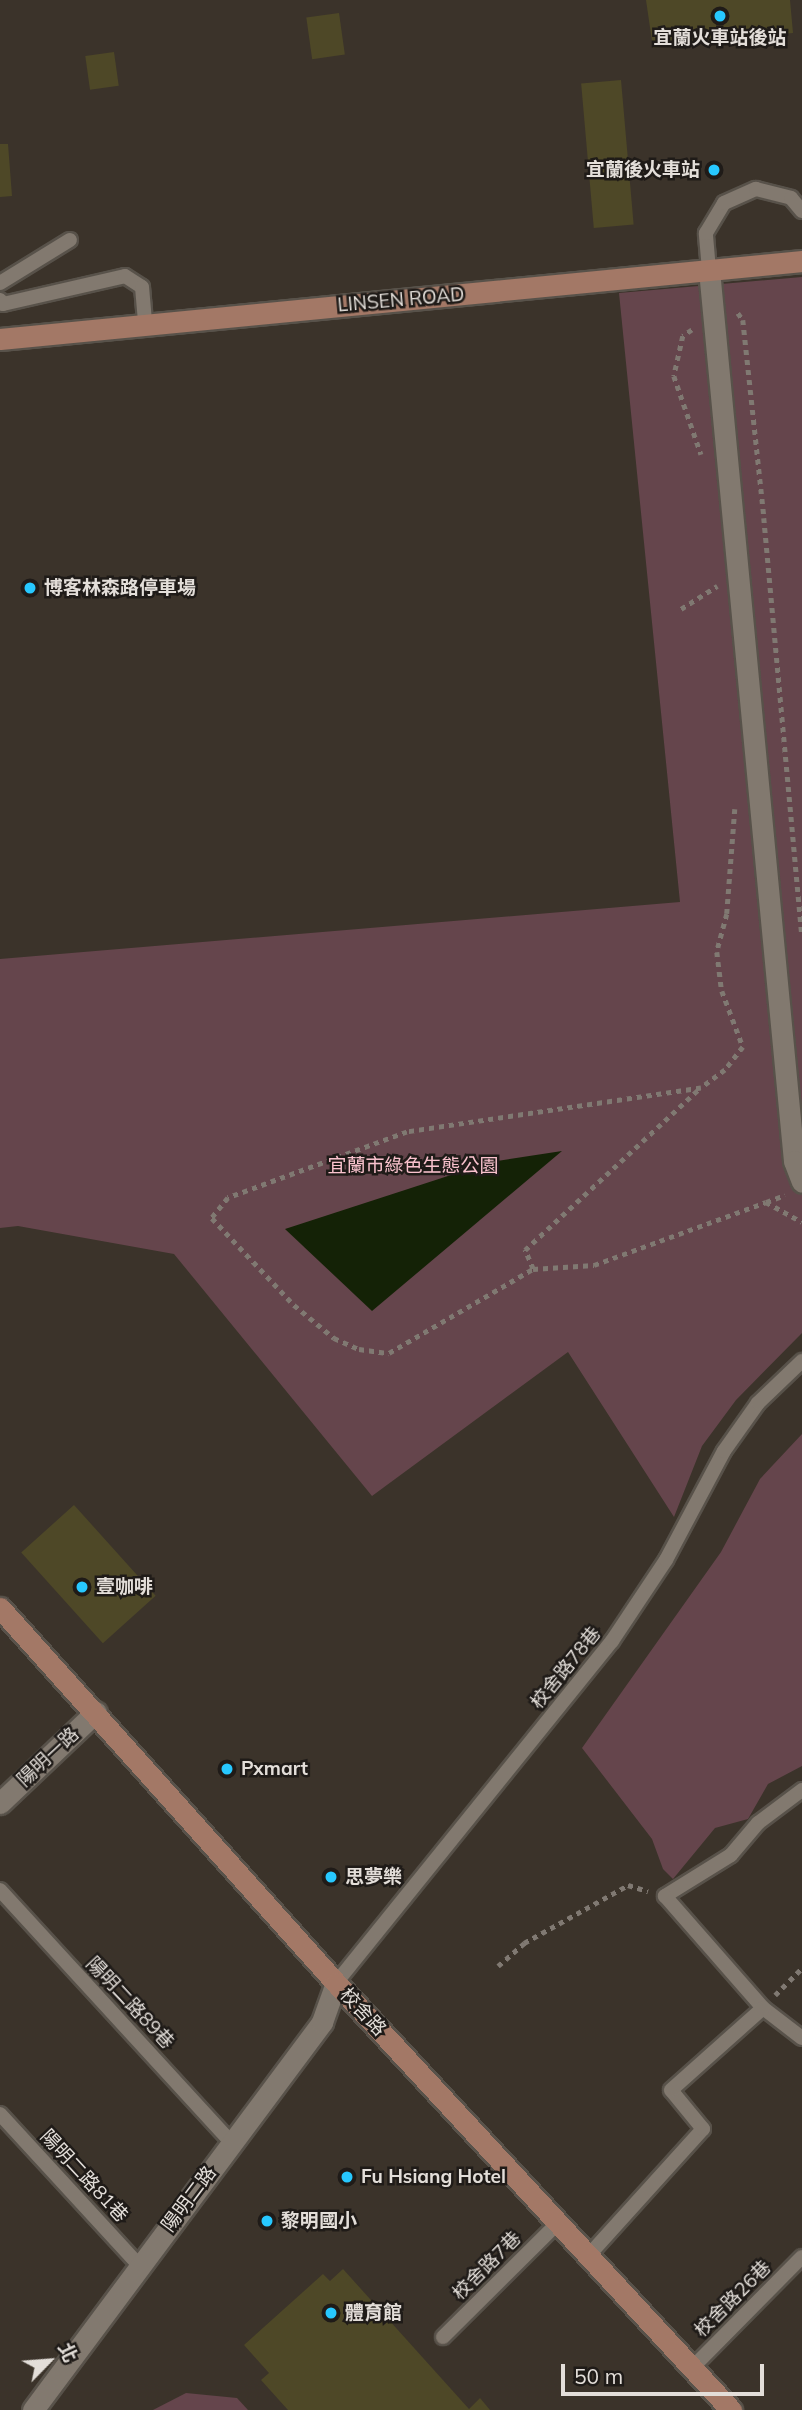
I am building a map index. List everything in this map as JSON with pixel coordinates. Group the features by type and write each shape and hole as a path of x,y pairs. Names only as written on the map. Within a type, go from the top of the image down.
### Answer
{"street":[{"name":"LINSEN ROAD","path":"0,339 802,261"},
{"path":"709,270 794,1161 802,1182"},
{"name":"校舍路","path":"0,1608 336,1983 731,2410"},
{"name":"陽明一路","path":"0,1803 96,1712"},
{"name":"陽明二路","path":"33,2410 322,2022 336,1983"}],"lane":[{"path":"709,270 706,233 724,203 756,189 791,198 802,211"},
{"path":"0,283 70,240"},
{"path":"0,300 3,304 125,276 142,287 145,324"},
{"name":"校舍路78巷","path":"336,1983 612,1642 666,1560 723,1451 758,1403 802,1362"},
{"path":"802,1790 758,1823 731,1855 666,1896 685,1922 763,2008 802,2038"},
{"name":"陽明二路89巷","path":"0,1890 232,2143"},
{"path":"589,2255 702,2129 671,2090 763,2008"},
{"name":"陽明二路81巷","path":"0,2114 139,2265"},
{"name":"校舍路7巷","path":"443,2337 559,2222"},
{"name":"校舍路26巷","path":"692,2368 802,2257"}],"path":[{"path":"703,458 674,376 683,336 713,316 727,295 743,320 802,935"},
{"path":"681,609 723,582 724,595"},
{"path":"533,1269 525,1250 701,1088 725,1070 743,1047 722,991 717,952 727,914 735,806"},
{"path":"701,1088 407,1132 228,1198 212,1218 295,1305 334,1338 359,1349 389,1353 533,1269 594,1265 766,1202 802,1222"},
{"path":"498,1966 524,1943 628,1885 666,1896"},
{"path":"763,2008 802,1968"}],"green space":[{"name":"宜蘭市綠色生態公園","path":"802,277 802,1333 736,1400 702,1446 674,1517 568,1352 372,1496 174,1254 18,1226 0,1228 0,959 680,902 619,293"},
{"path":"802,1434 802,1766 768,1784 748,1819 715,1828 673,1879 663,1869 652,1839 582,1748 721,1552 760,1479"},
{"path":"186,2393 237,2398 248,2410 153,2410"}],"shaded area":[{"path":"562,1151 372,1311 285,1229 491,1162"}],"building":[{"name":"宜蘭火車站後站","path":"646,0 790,0 793,33 653,48"},
{"path":"339,13 345,55 312,59 306,18"},
{"path":"114,52 119,86 90,90 85,56"},
{"path":"621,80 634,224 594,228 581,83"},
{"path":"0,144 8,144 12,196 0,197"},
{"path":"74,1505 156,1596 103,1643 21,1553"},
{"name":"體育館","path":"343,2269 469,2409 480,2398 490,2410 288,2410 261,2380 269,2373 244,2345 323,2274 330,2281"}],"place":[{"name":"宜蘭火車站後站","path":"720,16"},
{"name":"宜蘭後火車站","path":"714,170"},
{"name":"博客林森路停車場","path":"30,588"},
{"name":"壹咖啡","path":"82,1587"},
{"name":"Pxmart","path":"227,1769"},
{"name":"思夢樂","path":"331,1877"},
{"name":"Fu Hsiang Hotel","path":"347,2177"},
{"name":"黎明國小","path":"267,2221"},
{"name":"體育館","path":"331,2313"}]}
